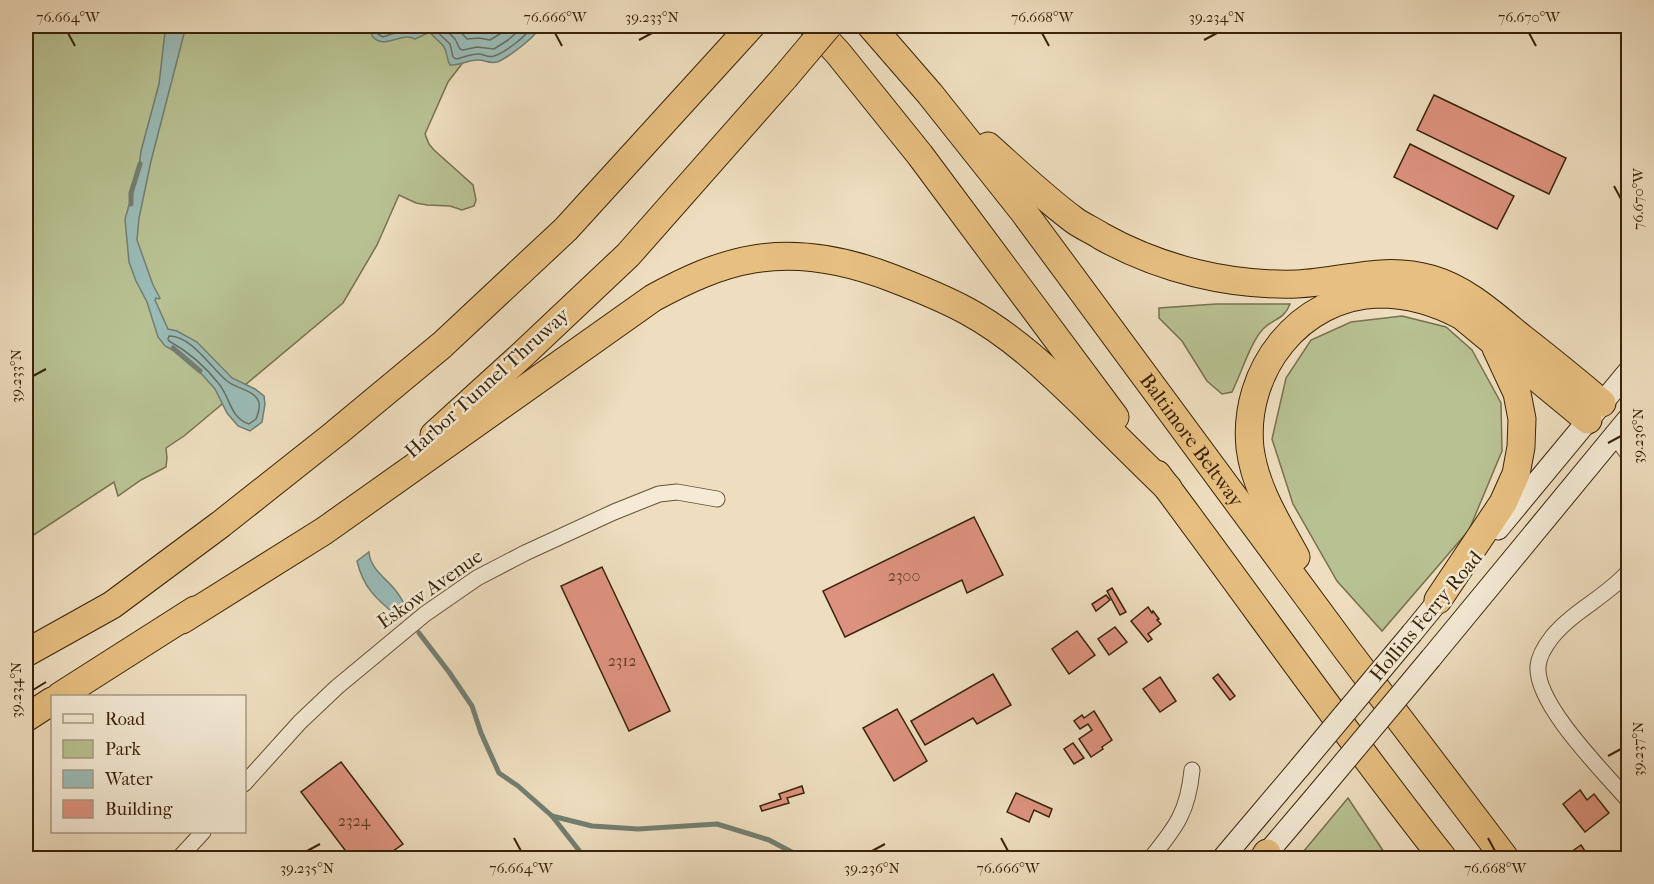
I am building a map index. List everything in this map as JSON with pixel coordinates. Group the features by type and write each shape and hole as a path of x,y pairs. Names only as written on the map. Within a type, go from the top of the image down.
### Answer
{"highway":[{"path":"813,26 838,53 920,155 1168,488 1392,795 1443,858"},
{"name":"Harbor Tunnel Thruway","path":"62,695 182,620 428,440 628,255 828,26"},
{"name":"Baltimore Beltway","path":"871,26 930,94 1023,211 1347,651 1505,858"},
{"path":"26,652 112,605 221,524 442,345 566,229 644,144 743,28"},
{"path":"930,94 1033,187 1075,221 1122,248 1171,267 1246,282 1299,284 1391,272 1431,279 1481,304 1595,412"},
{"path":"182,620 324,531 653,298 688,279 720,267 755,259 790,256 828,259 879,273 968,311 1044,366 1168,488"},
{"path":"1347,651 1257,482 1250,447 1250,425 1257,387 1264,367 1290,332 1322,310 1357,297 1377,294 1431,301 1462,316 1595,412"},
{"path":"1438,600 1503,503 1515,474 1521,447 1522,419 1517,393 1491,339"},
{"path":"26,718 51,702"},
{"path":"1392,795 1428,858"}],"street":[{"name":"Hollins Ferry Road","path":"1223,858 1629,372"},
{"path":"1595,412 1629,454"},
{"name":"Hollins Ferry Road","path":"1265,857 1629,419"},
{"name":"Eskow Avenue","path":"246,782 300,722 337,687 424,614 477,578 614,512 659,494 676,492 717,499"},
{"path":"1629,572 1568,620 1542,652 1538,667 1540,682 1553,711 1629,800"},
{"path":"1151,858 1178,822 1186,805 1191,790 1192,770"},
{"path":"178,858 200,833"}],"green space":[{"path":"26,26 491,26 448,82 425,134 434,150 473,185 476,200 474,206 462,210 450,206 427,205 416,203 399,195 377,245 343,303 184,436 166,448 166,467 141,480 118,496 114,482 26,540"},
{"path":"1216,304 1290,304 1285,313 1267,325 1258,335 1232,392 1222,394 1207,381 1182,341 1159,318 1159,308"},
{"path":"1402,316 1446,327 1472,350 1501,403 1502,451 1469,530 1382,631 1337,581 1293,504 1272,439 1286,378 1311,340 1351,322"},
{"path":"1348,798 1388,858 1298,858"}],"water":[{"path":"167,26 186,26 151,161 139,218 137,240 160,298 155,300 168,329 177,331 197,342 232,378 264,396 262,422 250,431 238,426 227,413 215,389 190,361 165,346 158,337 147,302 129,262 125,219 159,84"},
{"path":"373,26 537,26 537,31 511,54 497,62 475,60 450,65 444,47 430,32 415,39 404,37 382,42 372,36"},
{"path":"369,552 372,564 396,591 407,608 397,616 377,598 363,578 357,561"}],"building":[{"path":"1434,95 1566,158 1549,194 1417,130"},
{"path":"1410,144 1514,196 1497,229 1394,177"},
{"path":"974,517 1003,575 967,593 962,580 845,637 823,591"},
{"path":"602,567 670,711 629,731 561,586"},
{"path":"1112,588 1126,612 1120,615 1107,591"},
{"path":"1106,595 1110,600 1096,611 1092,604"},
{"path":"1148,607 1161,624 1148,634 1152,639 1148,642 1131,621"},
{"path":"1115,627 1127,642 1109,655 1098,639"},
{"path":"1077,631 1095,655 1069,674 1052,649"},
{"path":"993,674 1011,705 977,724 973,718 925,745 911,721"},
{"path":"1218,674 1235,696 1230,700 1213,678"},
{"path":"1160,677 1176,701 1160,712 1143,689"},
{"path":"897,709 927,761 894,781 863,728"},
{"path":"1094,711 1112,740 1091,757 1079,739 1092,730 1088,724 1080,729 1074,721"},
{"path":"1073,743 1084,758 1074,764 1064,749"},
{"path":"341,762 403,844 383,858 351,858 301,792"},
{"path":"802,786 804,793 787,798 789,803 762,811 760,806 781,799 779,794"},
{"path":"1580,790 1587,800 1594,794 1609,813 1585,832 1563,804"},
{"path":"1016,793 1052,809 1049,817 1034,810 1029,822 1007,812"},
{"path":"1581,845 1585,851 1575,858 1568,854"}],"waterway":[{"path":"131,204 131,193 140,164"},
{"path":"173,348 200,371"},
{"path":"419,633 472,706 499,773 518,786 552,816 585,858"},
{"path":"552,816 592,826 638,829 717,824 769,840 803,858"}]}
